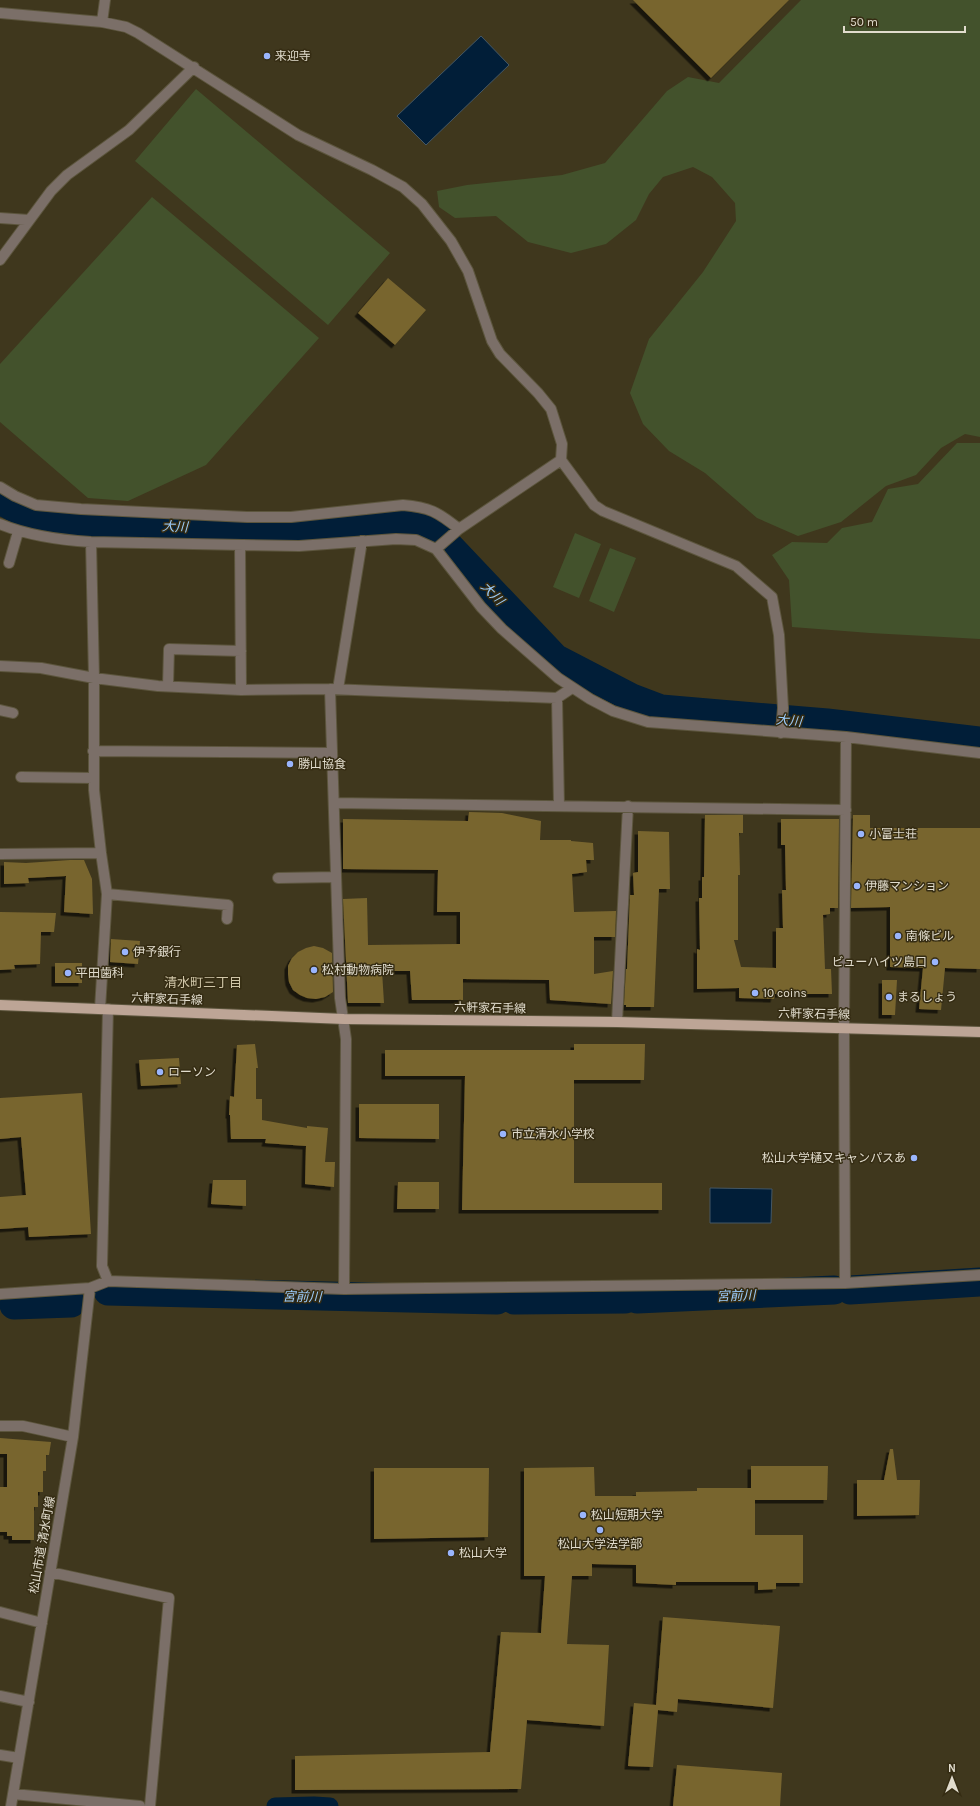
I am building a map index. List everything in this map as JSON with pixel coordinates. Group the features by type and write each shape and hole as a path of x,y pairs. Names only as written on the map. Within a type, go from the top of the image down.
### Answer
{"main road":[{"name":"六軒家石手線","path":"0,1005 344,1019 617,1022 844,1027 980,1032"}],"street":[{"path":"102,22 105,0"},
{"path":"0,13 102,22 126,27 138,32 298,135 372,170 402,188 422,204 451,241 468,271 492,341 500,354 538,394 550,409 562,444 561,460 594,505 603,511 736,566 772,597 779,635 783,708 781,731"},
{"path":"0,260 51,191 67,175 130,130 194,67"},
{"path":"0,218 29,220"},
{"path":"438,547 456,530 561,460"},
{"path":"0,487 15,496 36,505 82,509 247,517 291,517 403,504 417,506 440,514 456,530"},
{"path":"0,524 18,532 67,540 91,542 299,546 396,539 416,540 438,547 481,607 502,630 558,678 572,688 613,711 648,722 846,736 980,753"},
{"path":"9,563 18,532"},
{"path":"91,542 94,678 94,778 101,853 107,894 104,1009 102,1266 108,1281"},
{"path":"344,1289 346,1039 340,998 332,753 334,689 362,542"},
{"path":"240,545 241,690"},
{"path":"168,686 170,649 241,651"},
{"path":"0,666 41,668 94,678 168,686 241,690 334,689 556,698 572,688"},
{"path":"556,698 559,806"},
{"path":"0,710 13,713"},
{"path":"845,1283 844,1027 846,736"},
{"path":"93,751 332,753"},
{"path":"21,777 94,778"},
{"path":"334,803 846,810"},
{"path":"617,1022 628,806"},
{"path":"0,854 101,853"},
{"path":"278,878 336,877"},
{"path":"107,894 228,904 228,919"},
{"path":"0,1294 90,1288 108,1281 344,1289 845,1283 980,1275"},
{"name":"松山市道 清水町線","path":"10,1806 29,1702 73,1437 90,1288"},
{"path":"0,1426 24,1426 73,1437"},
{"path":"50,1572 169,1598 150,1806"},
{"path":"0,1612 42,1623"},
{"path":"0,1696 29,1702"},
{"path":"0,1755 19,1758"},
{"path":"13,1794 140,1806"}],"green space":[{"path":"801,0 980,0 980,437 965,434 941,448 916,475 886,486 841,522 798,536 757,518 705,473 669,451 643,424 630,393 649,339 703,272 736,221 735,203 712,177 693,167 663,177 649,194 636,220 606,244 571,253 528,242 496,216 455,218 439,207 437,191 467,185 562,175 605,163 667,91 688,77 719,83"},
{"path":"196,89 390,253 328,325 135,161"},
{"path":"152,197 319,338 206,465 128,501 88,498 0,422 0,364"},
{"path":"957,443 980,443 980,639 792,627 789,580 772,555 792,542 827,543 842,528 872,522 888,489 918,484"},
{"path":"575,533 601,544 579,598 553,587"},
{"path":"610,548 636,558 614,612 589,601"}],"water":[{"path":"481,36 509,65 426,145 397,116"},
{"path":"710,1188 772,1189 771,1223 710,1223"}],"building":[{"path":"633,0 789,0 711,78"},
{"path":"388,278 426,310 395,345 358,313"},
{"path":"469,812 502,813 541,821 540,840 571,840 593,843 594,860 586,860 587,872 572,874 574,912 616,911 615,937 594,937 594,974 613,971 611,1004 550,1000 549,980 463,979 463,1000 412,1000 410,971 382,971 384,1003 348,1003 343,899 367,898 368,945 460,944 460,912 437,912 438,870 343,869 343,819 468,821"},
{"path":"705,815 743,815 743,833 739,833 740,875 738,875 738,940 734,940 741,967 776,968 776,928 783,928 782,890 786,890 785,845 781,845 781,819 839,819 838,908 830,908 830,914 823,915 825,969 831,969 832,994 775,994 774,999 739,998 739,988 697,989 697,949 700,950 699,898 702,898 702,877 704,877"},
{"path":"853,815 870,815 870,828 980,828 980,969 945,968 941,1010 919,1009 923,968 890,967 890,907 851,908"},
{"path":"638,831 669,832 670,889 659,889 654,1007 626,1007 626,1005 624,1005 630,895 634,895 633,873 638,872"},
{"path":"84,860 92,879 93,914 64,912 66,876 28,878 29,883 4,884 4,862 26,863"},
{"path":"0,912 56,913 54,932 41,932 40,964 14,965 15,969 0,970"},
{"name":"伊予銀行","path":"111,939 140,941 138,964 110,962"},
{"name":"松村動物病院","path":"314,946 323,948 332,953 333,992 325,997 316,999 307,998 293,990 289,982 288,974 288,966 292,958 298,952"},
{"name":"平田歯科","path":"55,963 82,963 82,983 55,983"},
{"name":"まるしょう","path":"882,980 897,980 895,1015 882,1015"},
{"path":"255,1044 258,1068 256,1068 256,1099 262,1099 262,1120 307,1128 307,1126 328,1128 325,1162 335,1162 334,1187 305,1184 306,1146 265,1143 266,1139 231,1139 229,1115 230,1096 234,1097 237,1045"},
{"path":"574,1044 645,1044 644,1080 574,1080 574,1183 662,1183 662,1210 462,1210 465,1076 385,1076 385,1050 574,1050"},
{"name":"ローソン","path":"179,1058 181,1084 141,1086 139,1060"},
{"path":"82,1093 91,1234 29,1237 28,1227 0,1229 0,1197 26,1195 21,1137 0,1139 0,1098"},
{"path":"359,1104 439,1104 439,1139 359,1138"},
{"path":"213,1180 246,1180 246,1206 211,1204"},
{"path":"398,1182 439,1182 439,1209 397,1209"},
{"path":"0,1438 51,1442 49,1455 46,1455 46,1471 43,1471 43,1492 38,1492 38,1507 34,1507 34,1540 12,1540 12,1536 7,1536 7,1532 0,1532 0,1487 7,1487 7,1454 0,1454"},
{"path":"890,1449 893,1449 897,1480 920,1480 919,1515 857,1516 857,1480 884,1480"},
{"path":"751,1466 828,1466 827,1500 755,1500 755,1535 803,1535 803,1583 776,1583 776,1589 758,1590 758,1582 676,1582 676,1585 636,1583 636,1565 592,1564 592,1576 572,1576 567,1644 609,1645 604,1726 527,1720 521,1789 295,1790 295,1756 490,1752 501,1632 541,1633 545,1576 524,1576 524,1468 594,1467 595,1496 636,1496 636,1492 697,1491 697,1488 751,1488"},
{"path":"374,1468 489,1468 488,1537 374,1539"},
{"path":"663,1617 780,1626 773,1708 678,1699 677,1712 658,1710 653,1767 628,1766 634,1703 656,1705"},
{"path":"677,1765 782,1773 780,1806 673,1806"}],"waterway":[{"name":"大川","path":"0,500 38,520 169,528 310,530 406,520 428,524 555,658 632,698 661,709 827,723 980,741"},
{"name":"宮前川","path":"850,1290 980,1282"},
{"name":"宮前川","path":"637,1299 834,1290"},
{"name":"宮前川","path":"108,1291 497,1300"},
{"name":"宮前川","path":"514,1300 625,1299"},
{"name":"宮前川","path":"14,1305 71,1303"},
{"path":"275,1806 330,1806"}],"place":[{"name":"来迎寺","path":"267,56"},
{"name":"勝山協食","path":"290,764"},
{"name":"小富士荘","path":"861,834"},
{"name":"伊藤マンション","path":"857,886"},
{"name":"南條ビル","path":"898,936"},
{"name":"伊予銀行","path":"125,952"},
{"name":"ビューハイツ島口","path":"935,962"},
{"name":"松村動物病院","path":"314,970"},
{"name":"平田歯科","path":"68,973"},
{"name":"10 coins","path":"755,993"},
{"name":"まるしょう","path":"889,997"},
{"name":"ローソン","path":"160,1072"},
{"name":"市立清水小学校","path":"503,1134"},
{"name":"松山大学樋又キャンパスあ","path":"914,1158"},
{"name":"松山短期大学","path":"583,1515"},
{"name":"松山大学法学部","path":"600,1530"},
{"name":"松山大学","path":"451,1553"}],"district":[{"name":"清水町三丁目","path":"203,982"}]}
